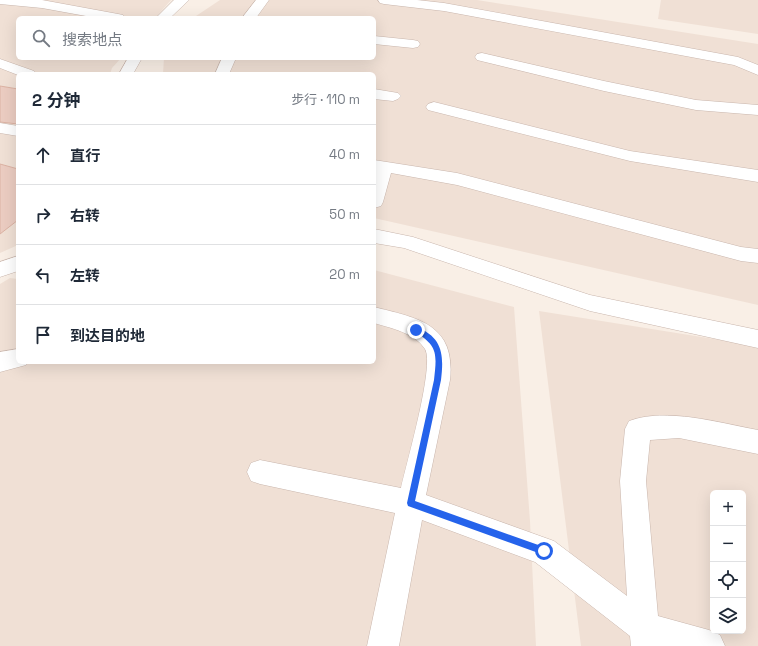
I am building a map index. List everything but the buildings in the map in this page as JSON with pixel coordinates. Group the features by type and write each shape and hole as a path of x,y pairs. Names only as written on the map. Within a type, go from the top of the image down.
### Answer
{"street":[{"path":"0,0 42,4 107,16"},
{"path":"165,16 179,2 184,0"},
{"path":"251,16 263,0"},
{"path":"384,0 444,7 738,61 758,71"},
{"path":"376,40 413,44"},
{"path":"482,57 604,86 696,105 758,110"},
{"path":"127,72 134,60"},
{"path":"223,72 228,60"},
{"path":"0,63 24,72"},
{"path":"376,94 392,96"},
{"path":"434,107 630,156 758,176"},
{"path":"0,128 16,131"},
{"path":"376,187 379,165 457,179 741,254 758,256"},
{"path":"376,236 406,242 590,303 758,339"},
{"path":"0,270 16,264"},
{"path":"376,316 416,330 430,338 438,350 440,362 438,380 411,503 383,646"},
{"path":"0,362 16,358"},
{"path":"645,637 634,481 638,429 679,427 758,442"},
{"path":"260,472 411,503 544,551 645,637 709,646"}],"shaded area":[{"path":"0,0 171,0 157,16 16,16 16,60 119,60 112,68 111,72 16,72 16,246 0,253"},
{"path":"220,0 477,0 758,44 758,305 376,218 376,72 163,72 164,60 376,60 376,16 196,16"},
{"path":"661,0 758,0 758,34 658,19"},
{"path":"376,271 514,307 530,521 536,646 0,646 0,284 10,278 16,279 16,364 376,364"},
{"path":"539,311 758,346 758,646 581,646"}],"route":[{"path":"416,330 430,338 438,350 440,362 438,380 411,503 544,551"}]}
